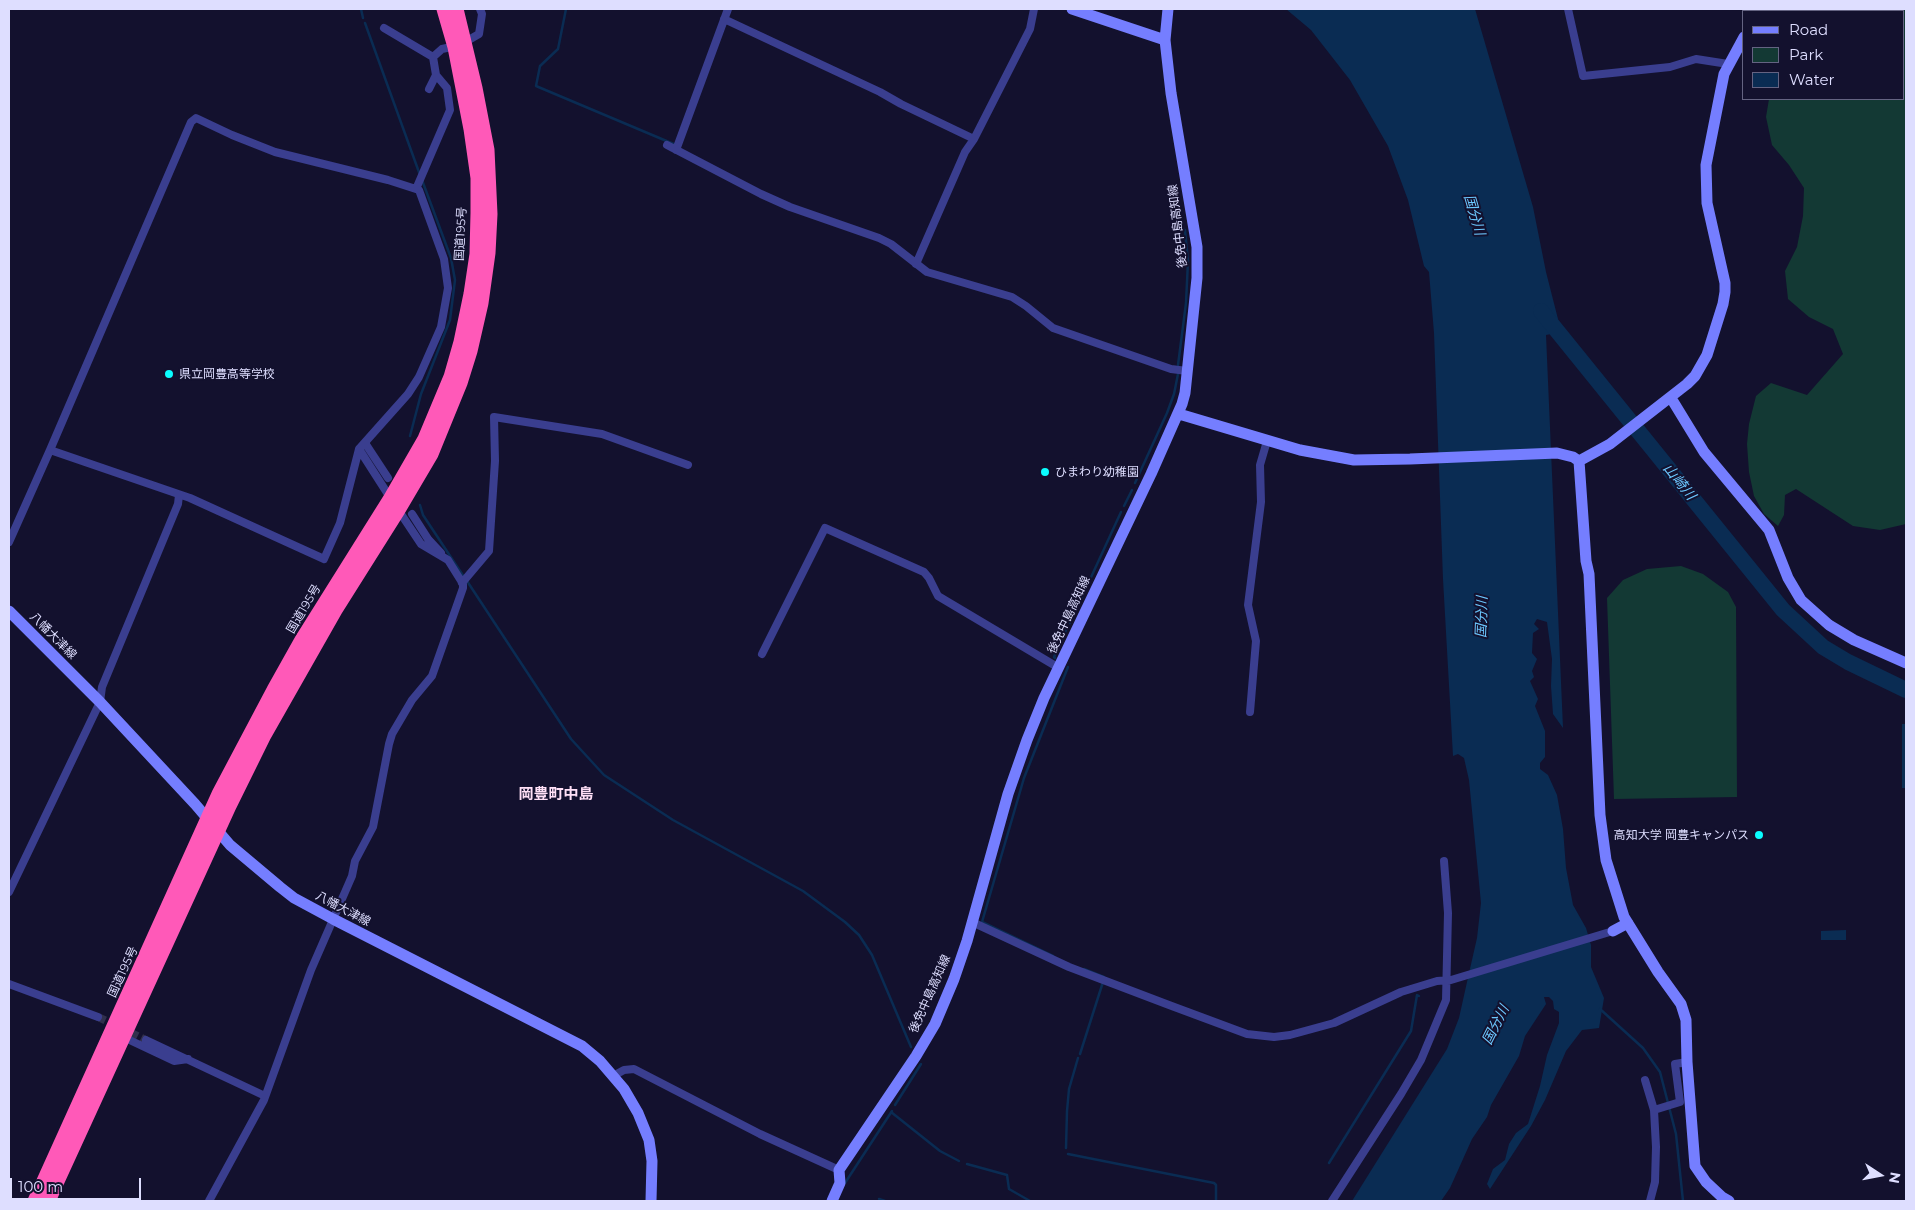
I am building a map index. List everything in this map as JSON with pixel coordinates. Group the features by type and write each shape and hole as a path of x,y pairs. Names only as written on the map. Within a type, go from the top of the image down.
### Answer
{"highway":[{"path":"444,9 460,45"},
{"path":"48,1201 118,1035 213,825 335,610 431,454 460,383 470,351 481,303 488,254 490,214 487,150 460,45 456,9"},
{"path":"35,1201 118,1035"}],"street":[{"path":"434,57 442,49 460,45 479,34 482,14 480,9"},
{"path":"676,150 728,9"},
{"path":"916,264 966,152 1030,29 1034,9"},
{"path":"1072,9 1165,40"},
{"name":"後免中島高知線","path":"832,1201 840,1183 839,1170 912,1064 935,1024 957,972 1008,794 1034,723 1178,414 1185,393 1197,278 1196,247 1171,93 1165,40 1168,9"},
{"path":"1568,9 1583,76 1670,68 1696,59 1728,64"},
{"path":"724,19 880,92 974,139"},
{"path":"384,28 434,57"},
{"path":"1579,461 1628,432 1671,398 1695,376 1702,366 1712,339 1725,292 1725,283 1707,203 1708,151 1721,85 1728,64 1742,40"},
{"path":"50,450 190,498 324,559 340,523 362,446 408,394 419,377 443,319 448,288 444,259 419,190 420,182 450,110 447,88 436,75 434,57"},
{"path":"428,89 436,75"},
{"path":"9,542 193,119 200,120 275,152 388,180 420,182"},
{"path":"667,145 790,207 879,238 927,272 1012,297 1052,328 1171,369 1187,371"},
{"path":"1671,398 1704,452 1769,530 1788,578 1801,600 1814,614 1837,630 1906,664"},
{"path":"1178,414 1300,450 1354,460 1552,453 1566,455 1579,461"},
{"path":"209,1201 265,1096 311,970 352,876 355,861 373,827 392,734 412,700 432,676 463,588 464,580 489,551 495,461 494,417 602,434 688,465"},
{"path":"1250,712 1256,641 1248,604 1261,502 1260,465 1267,441"},
{"path":"362,446 421,544 448,560"},
{"path":"362,446 388,478"},
{"path":"1579,461 1589,584 1603,844 1614,889 1628,923 1658,972 1681,1004 1686,1020 1687,1062 1695,1166 1706,1182 1729,1201"},
{"path":"9,892 100,702 102,687 178,504 179,495"},
{"path":"400,507 464,580"},
{"path":"762,654 825,528 924,572 938,596 943,600 1059,668"},
{"name":"八幡大津線","path":"9,611 100,702 230,845 294,898 582,1046 600,1061 614,1076 638,1112 649,1140 652,1161 651,1201"},
{"path":"1332,1201 1421,1060 1446,1000 1448,980 1448,912 1444,861"},
{"path":"972,922 1077,970 1239,1031 1259,1036 1285,1036 1315,1028 1341,1020 1401,992 1613,931 1628,923"},
{"path":"9,984 98,1017"},
{"path":"118,1035 174,1061 188,1059"},
{"path":"146,1040 265,1096"},
{"path":"1658,1109 1680,1102 1675,1064 1687,1062"},
{"path":"614,1076 624,1070 634,1070 760,1134 839,1170"},
{"path":"1645,1080 1658,1109 1655,1182 1650,1201"}],"green space":[{"path":"1906,9 1906,524 1880,530 1853,526 1796,489 1785,495 1784,515 1778,526 1764,514 1754,496 1749,472 1747,444 1749,424 1756,396 1771,383 1807,395 1843,354 1833,329 1809,317 1788,299 1785,271 1797,247 1803,216 1804,188 1789,165 1772,145 1766,117 1769,100 1905,100 1905,10 1854,10"},
{"path":"1681,566 1703,574 1728,592 1736,607 1737,797 1614,799 1607,598 1623,580 1647,569"}],"water":[{"name":"国分川","path":"1286,9 1475,9 1533,207 1558,319 1551,334 1546,335 1563,728 1553,714 1552,659 1547,622 1537,619 1534,624 1539,629 1533,633 1532,653 1537,659 1532,671 1534,677 1530,681 1538,699 1535,706 1545,731 1545,757 1540,763 1540,769 1548,775 1557,795 1563,829 1566,868 1573,905 1586,928 1591,945 1591,967 1604,998 1599,1028 1582,1030 1566,1051 1545,1100 1531,1126 1490,1189 1487,1184 1493,1169 1505,1160 1509,1144 1516,1133 1528,1124 1547,1055 1559,1023 1559,1012 1554,1009 1553,1001 1549,997 1544,997 1546,1004 1525,1036 1519,1056 1491,1105 1487,1117 1472,1139 1450,1188 1441,1201 1352,1201 1447,1049 1459,1018 1477,938 1481,903 1469,780 1464,758 1458,754 1453,756 1443,579 1434,333 1429,272 1424,266 1408,200 1388,146 1350,80 1311,30"},
{"path":"1902,724 1906,724 1906,788 1902,788"},
{"path":"1846,930 1846,940 1821,940 1821,931"}],"waterway":[{"path":"361,9 363,18"},
{"path":"566,9 558,49 540,66 536,86 676,145"},
{"path":"365,23 420,175"},
{"path":"410,436 421,394 450,320 455,280 451,258 422,180"},
{"path":"1178,365 1186,303 1188,261 1185,230 1179,228"},
{"name":"山崎川","path":"1541,311 1783,610 1823,647 1848,662 1906,690"},
{"path":"1135,483 1167,413 1174,394 1178,374"},
{"path":"1124,506 1132,490"},
{"path":"420,505 423,515 464,577"},
{"path":"1070,623 1121,512"},
{"path":"467,581 571,739 604,775 673,820 803,891 845,922 859,935 872,955 911,1047"},
{"path":"1055,658 1066,630"},
{"path":"1053,956 982,922 1024,778 1068,667"},
{"path":"1084,969 1104,977"},
{"path":"1080,1054 1103,982"},
{"path":"1329,1163 1411,1031 1417,995 1419,996"},
{"path":"1600,1009 1643,1048 1660,1072 1676,1134 1683,1201"},
{"path":"1066,1148 1069,1089 1078,1058"},
{"path":"895,1105 921,1064"},
{"path":"845,1183 892,1111"},
{"path":"891,1112 940,1151 959,1161"},
{"path":"1068,1154 1214,1183 1216,1185 1216,1201"},
{"path":"967,1164 1007,1175 1009,1189 1030,1201"},
{"path":"879,1199 885,1201"}],"tunnel":[{"path":"98,1017 146,1040"}],"place":[{"name":"県立岡豊高等学校","path":"169,374"},
{"name":"ひまわり幼稚園","path":"1045,472"},
{"name":"高知大学 岡豊キャンパス","path":"1759,835"}],"district":[{"name":"岡豊町中島","path":"556,795"}]}
